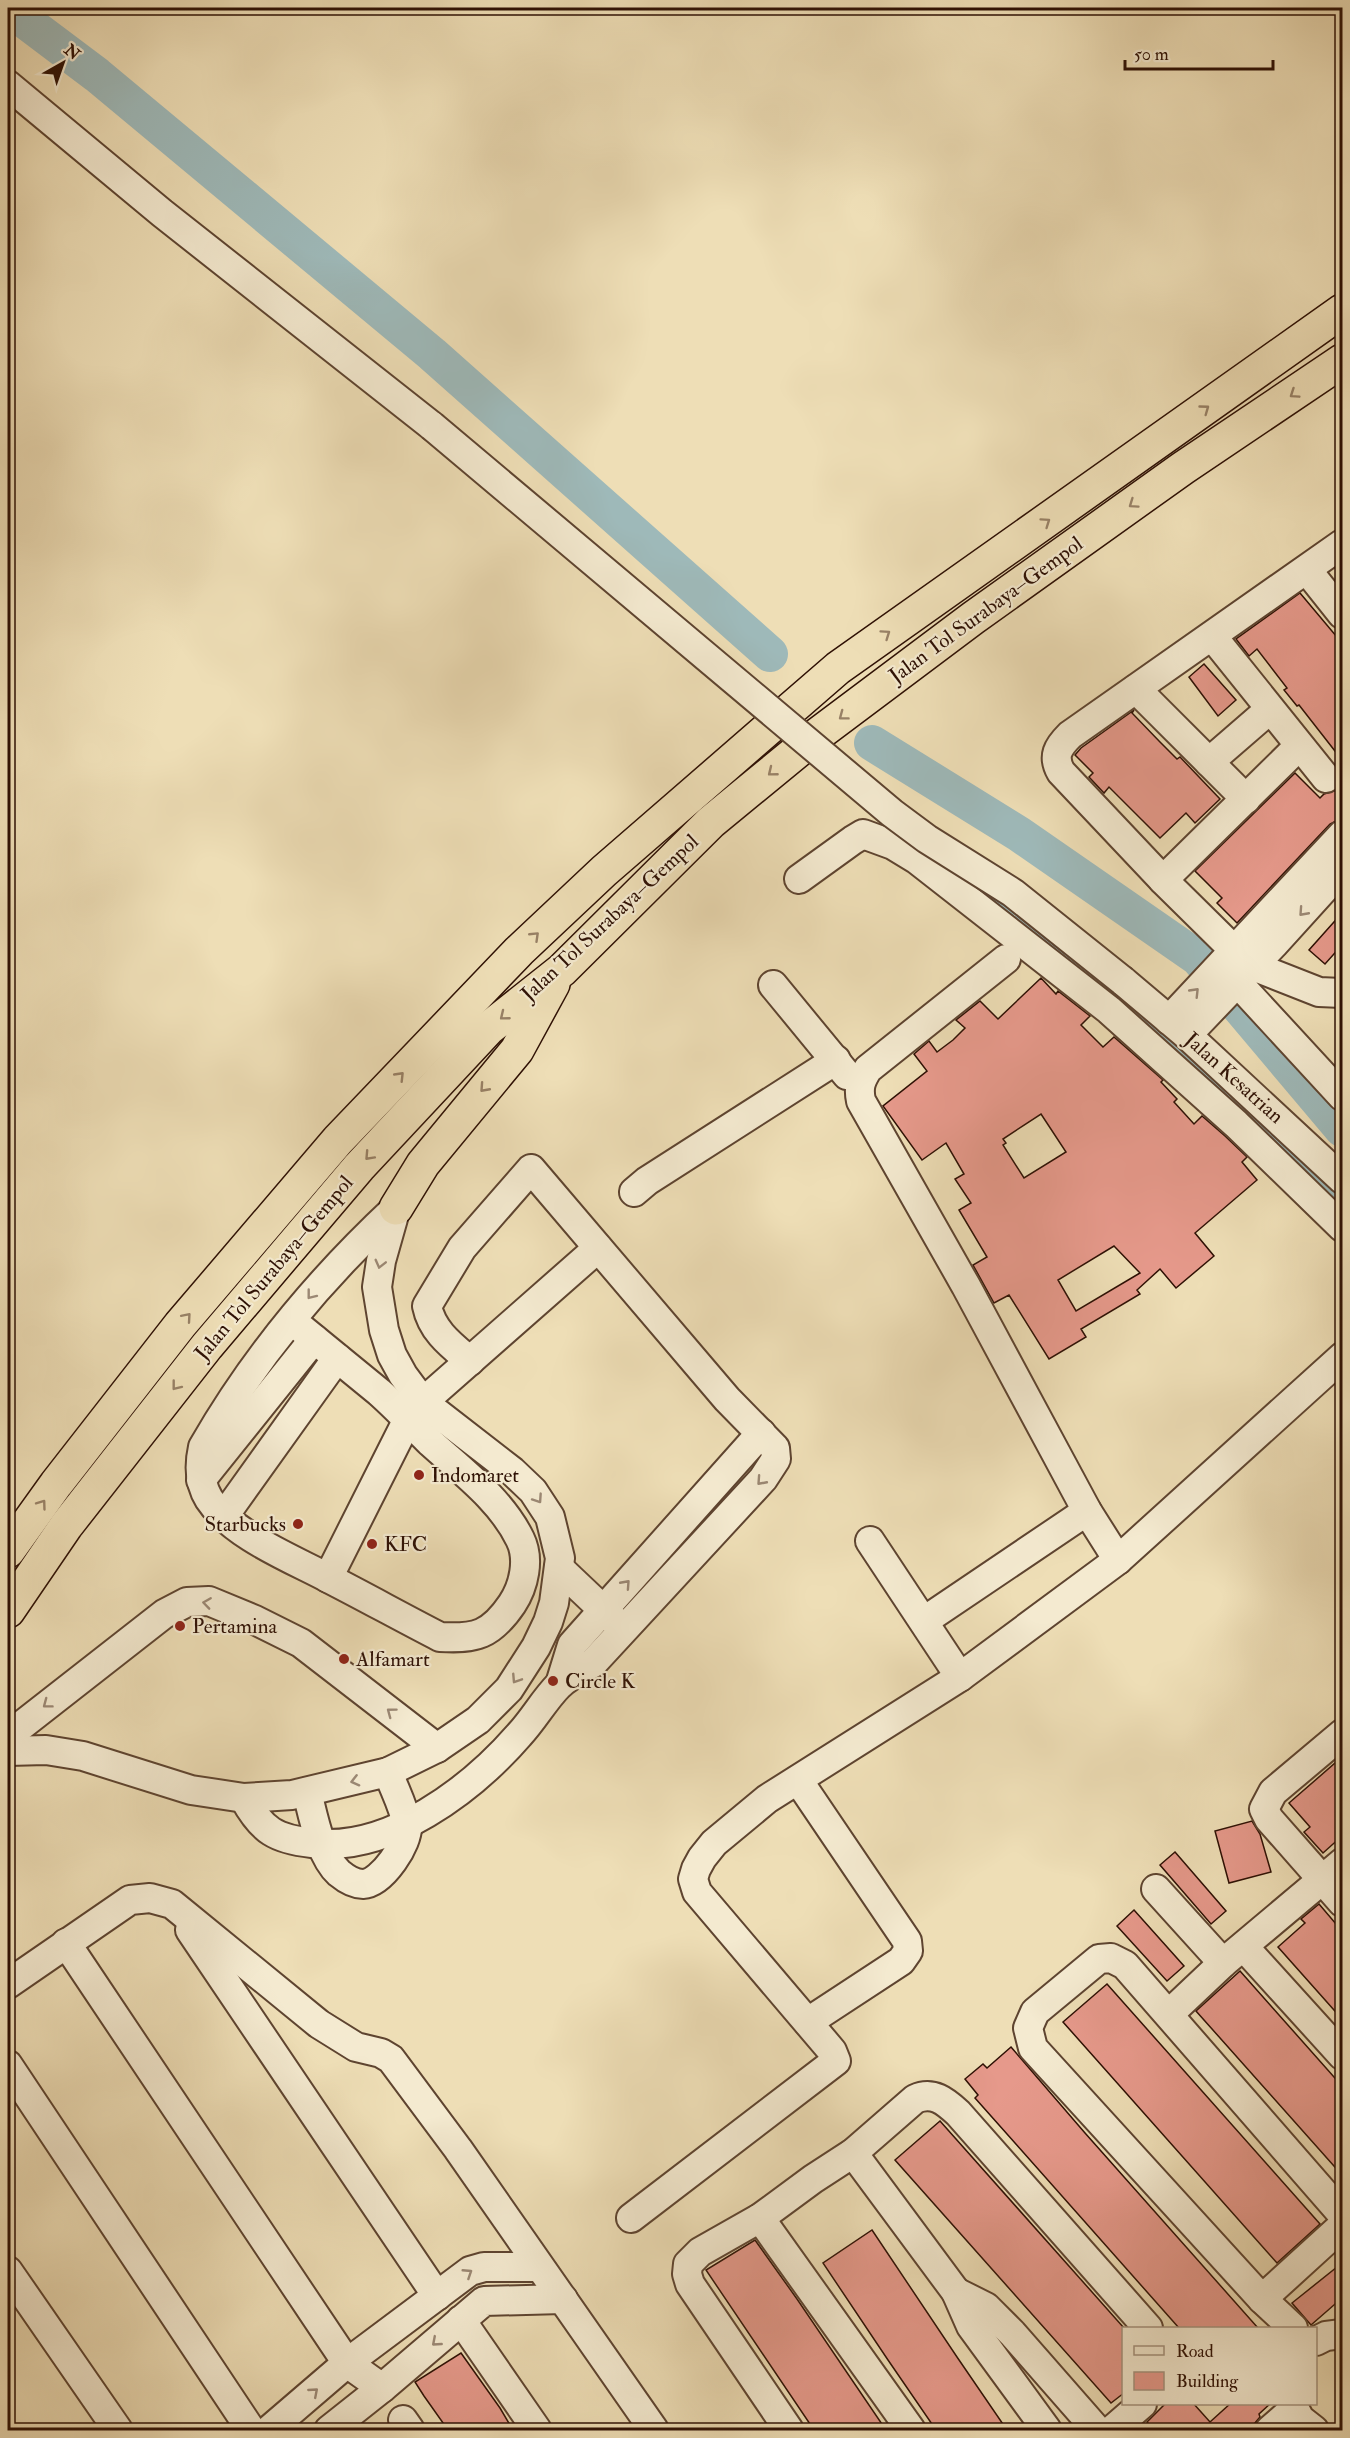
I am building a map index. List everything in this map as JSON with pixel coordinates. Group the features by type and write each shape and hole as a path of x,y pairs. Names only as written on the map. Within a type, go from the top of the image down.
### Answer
{"highway":[{"name":"Jalan Tol Surabaya–Gempol","path":"8,1551 56,1484 180,1325 338,1140 519,951 604,871 838,668 1342,311"},
{"name":"Jalan Tol Surabaya–Gempol","path":"8,1611 66,1526 207,1346 359,1167 489,1028 562,970 711,822 817,735 973,618 1174,475 1342,361"},
{"path":"396,1208 437,1146 517,1050 562,970"}],"street":[{"path":"8,85 162,213 432,426 884,806 927,839 1013,893 1120,994"},
{"path":"1342,544 1070,735 1059,746 1055,756 1061,772 1162,880 1234,971 1342,1096"},
{"path":"1307,570 1342,614"},
{"path":"1212,636 1269,710 1326,778"},
{"path":"1136,689 1245,798"},
{"path":"1209,762 1269,710"},
{"path":"1162,880 1299,746"},
{"path":"799,879 863,834 874,837 916,859 1009,945 1037,955 1120,994"},
{"path":"1234,971 1342,835"},
{"path":"1338,1204 1236,1124 1164,1024 1234,971 1342,869"},
{"path":"1009,945 868,1069 861,1081 859,1091 861,1101 966,1286 1087,1511 1118,1560"},
{"path":"1234,971 1319,992 1342,993"},
{"path":"773,985 859,1091"},
{"name":"Jalan Kesatrian","path":"1120,994 1164,1024 1338,1204"},
{"path":"634,1192 647,1181 836,1060"},
{"path":"470,1361 439,1333 429,1318 427,1306 462,1248 531,1169 727,1399 775,1448 774,1466 693,1555 613,1620"},
{"path":"396,1208 376,1287 384,1330 392,1355 403,1375 415,1411 441,1451 500,1508 521,1541 525,1570 520,1593 504,1616 486,1633 466,1638 440,1637 258,1542 224,1516 209,1499 201,1480 200,1461 203,1447 233,1400 291,1320 338,1264 396,1208"},
{"path":"328,1578 415,1411 598,1248"},
{"path":"8,1751 46,1750 83,1756 191,1790 244,1798 307,1792 388,1772 437,1748 478,1720 509,1689 536,1647 554,1603 560,1558 549,1517 533,1491 461,1430 415,1411 337,1358 291,1320"},
{"path":"201,1480 314,1339"},
{"path":"631,2217 836,2061 832,2051 808,2022 702,1900 693,1879 696,1869 714,1843 767,1799 960,1677 1118,1560 1342,1357"},
{"path":"224,1516 337,1358"},
{"path":"441,1451 461,1430"},
{"path":"244,1798 254,1816 269,1831 298,1842 322,1845 370,1839 407,1825 481,1775 520,1735 583,1654 613,1620 671,1534 761,1433"},
{"path":"714,1486 738,1506"},
{"path":"924,1621 1087,1511"},
{"path":"671,1534 693,1555"},
{"path":"870,1540 960,1677"},
{"path":"559,1568 613,1620"},
{"path":"8,1736 164,1614 187,1602 209,1601 255,1620 300,1643 437,1748"},
{"path":"512,1604 548,1622 583,1654"},
{"path":"491,1707 520,1735"},
{"path":"1342,1734 1273,1792 1264,1809 1269,1819 1333,1871 1342,1902"},
{"path":"307,1792 322,1845 336,1871 354,1882 363,1884 372,1881 390,1864 402,1847 407,1825 388,1772"},
{"path":"798,1780 907,1941 909,1951 901,1961 808,2022"},
{"path":"1169,2014 1333,1871"},
{"path":"1156,1889 1234,1955 1342,2055"},
{"path":"8,1984 130,1900 150,1898 172,1904 319,2024 356,2047 391,2058 458,2149 654,2430"},
{"path":"172,1904 437,2296"},
{"path":"66,1944 347,2363 382,2388"},
{"path":"1292,2327 1262,2298 1033,2048 1028,2028 1035,2012 1099,1959 1111,1958 1125,1965 1342,2214"},
{"path":"8,2065 251,2430"},
{"path":"789,2430 690,2284 687,2274 688,2265 700,2252 760,2218 813,2179 853,2154 915,2099 927,2095 938,2097 958,2114 1147,2327"},
{"path":"853,2154 956,2292 971,2326 1047,2430"},
{"path":"760,2218 911,2430"},
{"path":"1262,2298 1342,2226"},
{"path":"270,2430 347,2363 477,2268 539,2267"},
{"path":"8,2271 118,2430"},
{"path":"956,2292 986,2307 1012,2333 1097,2430"},
{"path":"329,2430 484,2301 563,2299"},
{"path":"461,2320 537,2430"},
{"path":"1317,2340 1326,2336 1342,2334"},
{"path":"1112,2430 1140,2405"},
{"path":"1270,2430 1302,2420"}],"building":[{"path":"1300,593 1342,643 1342,760 1299,705 1297,706 1284,690 1287,688 1257,649 1249,656 1236,639"},
{"path":"1204,664 1236,700 1218,716 1189,677"},
{"path":"1134,710 1132,713 1160,742 1177,759 1180,757 1220,799 1195,823 1186,813 1160,838 1109,787 1104,793 1089,777 1093,773 1075,755 1081,748"},
{"path":"1295,773 1320,798 1324,794 1337,790 1342,783 1342,818 1330,824 1237,923 1217,903 1222,898 1195,871"},
{"path":"1342,913 1342,945 1325,964 1309,950"},
{"path":"1041,978 1056,994 1058,991 1090,1016 1081,1025 1103,1047 1114,1037 1163,1080 1161,1082 1177,1099 1174,1102 1194,1124 1202,1116 1225,1136 1247,1157 1242,1162 1257,1180 1195,1233 1214,1256 1176,1288 1160,1269 1137,1290 1140,1294 1081,1329 1086,1337 1049,1359 1009,1295 994,1303 973,1265 987,1257 959,1210 971,1203 955,1179 964,1174 946,1143 922,1160 883,1106 927,1071 914,1054 929,1041 937,1052 953,1040 965,1028 956,1020 980,1001 998,1019","holes":["1041,1114 1066,1152 1024,1178 1003,1145 1006,1143 1003,1139","1114,1246 1140,1273 1076,1311 1058,1280"]},
{"path":"1342,1757 1342,1836 1323,1853 1304,1832 1310,1827 1289,1803"},
{"path":"1252,1821 1260,1834 1271,1872 1229,1883 1215,1831"},
{"path":"1175,1852 1226,1911 1211,1924 1160,1865"},
{"path":"1319,1904 1342,1931 1342,2019 1278,1947 1305,1923 1301,1919"},
{"path":"1134,1910 1184,1966 1167,1981 1117,1926"},
{"path":"1240,1971 1342,2086 1342,2175 1196,2011"},
{"path":"1107,1984 1320,2224 1277,2263 1063,2022"},
{"path":"1011,2047 1257,2327 1178,2327 975,2098 978,2095 965,2079 983,2064 987,2068"},
{"path":"940,2121 1123,2327 1122,2395 1111,2403 895,2160"},
{"path":"872,2230 1007,2430 936,2430 888,2360 823,2263"},
{"path":"755,2240 886,2430 814,2430 706,2270"},
{"path":"1342,2263 1342,2298 1311,2325 1292,2303"},
{"path":"461,2353 513,2430 448,2430 424,2396 415,2382"},
{"path":"1164,2405 1195,2405 1210,2422 1229,2405 1269,2405 1259,2414 1260,2417 1249,2430 1155,2430 1147,2422"}],"waterway":[{"path":"8,8 97,75 432,354 770,654"},
{"path":"872,743 1019,834 1198,958 1342,1129"},
{"path":"952,870 999,906"},
{"path":"1030,925 1167,1040 1342,1208"}],"place":[{"name":"Indomaret","path":"419,1475"},
{"name":"Starbucks","path":"298,1524"},
{"name":"KFC","path":"372,1544"},
{"name":"Pertamina","path":"180,1626"},
{"name":"Alfamart","path":"344,1659"},
{"name":"Circle K","path":"553,1681"}]}
